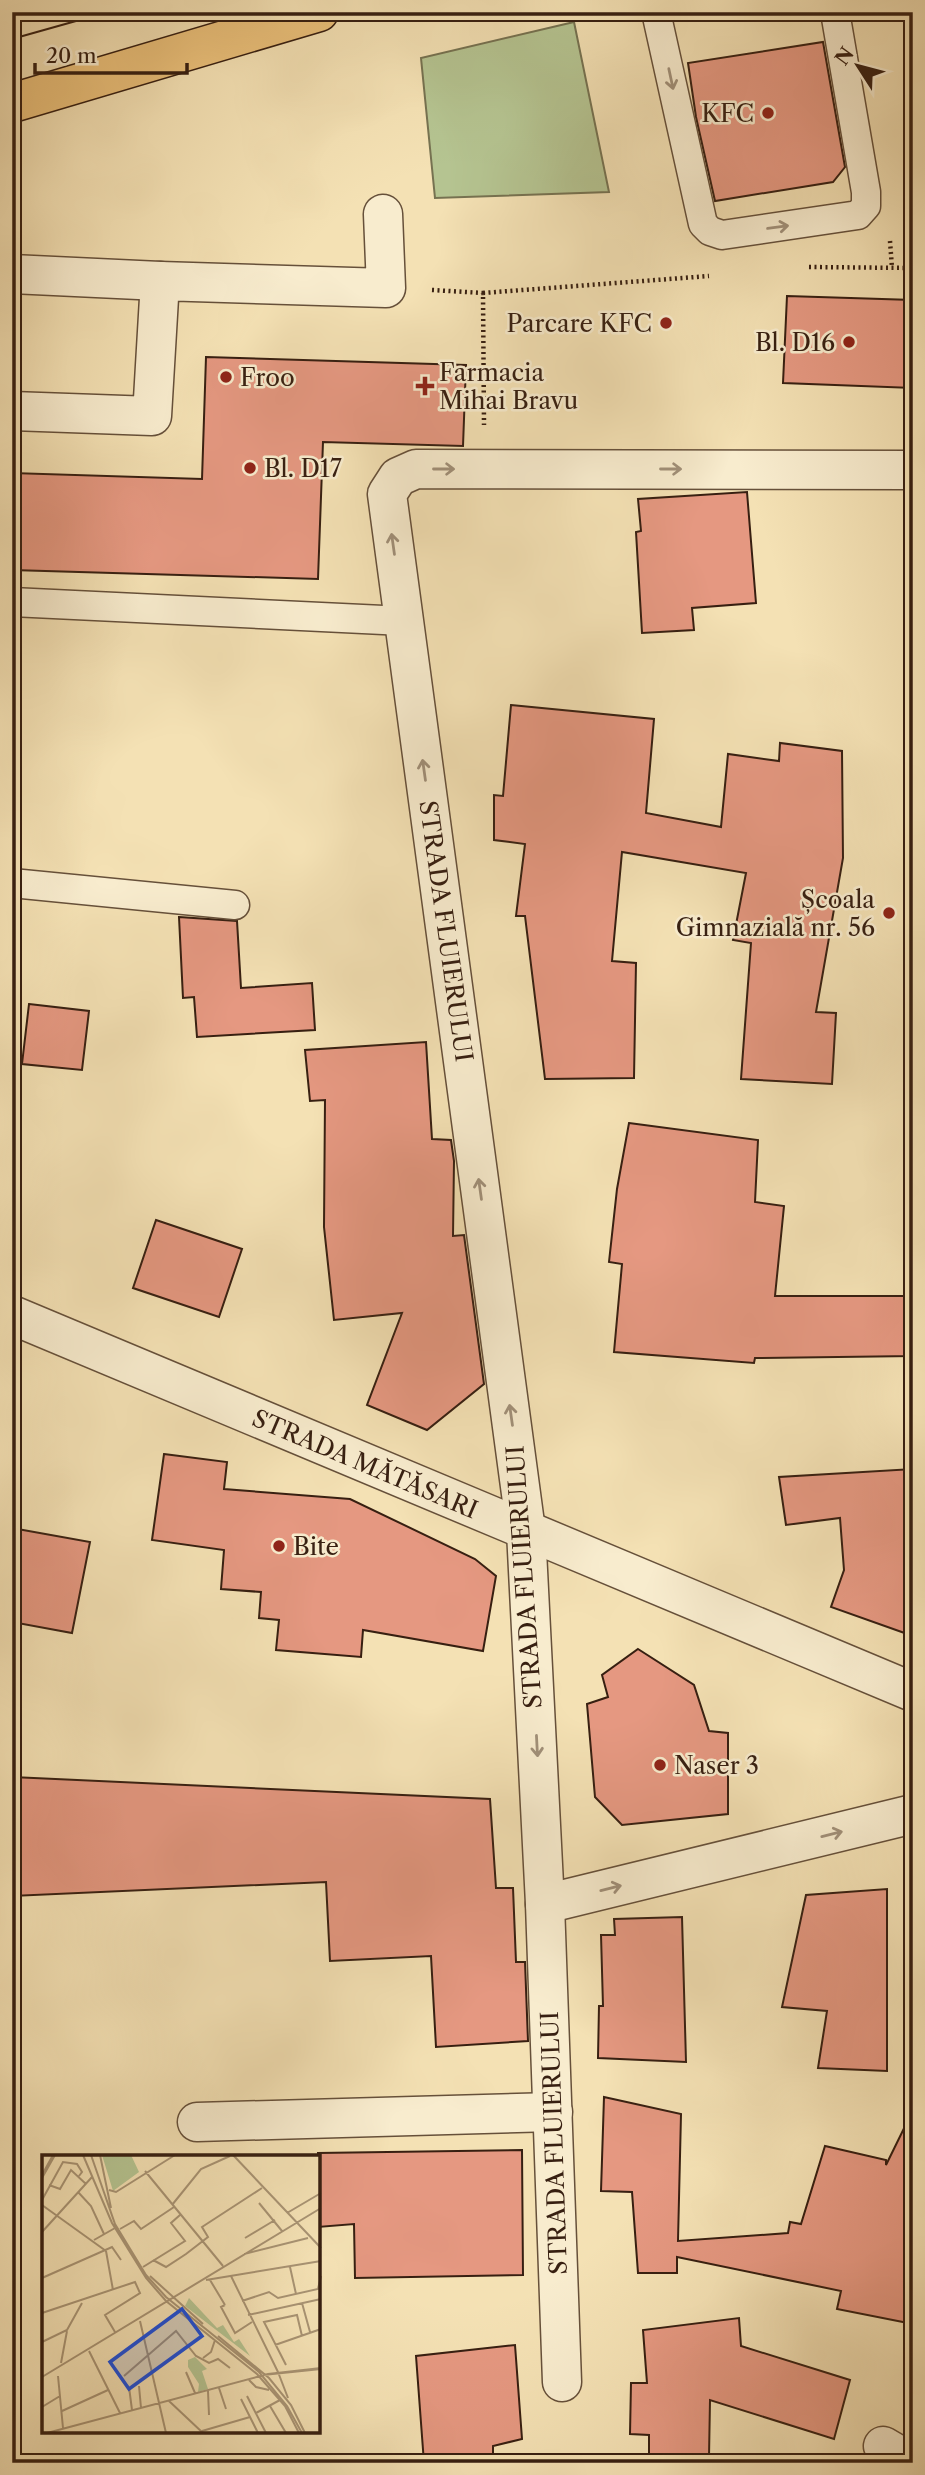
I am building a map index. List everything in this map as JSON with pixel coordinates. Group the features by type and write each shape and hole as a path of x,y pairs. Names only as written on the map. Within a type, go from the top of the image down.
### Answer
{"main road":[{"path":"12,103 319,12"}],"street":[{"path":"12,274 386,288 383,214"},
{"path":"12,411 152,416 160,281"},
{"name":"STRADA FLUIERULUI","path":"562,2382 545,1904 526,1531 387,494 398,477 416,469 913,470"},
{"name":"STRADA MĂTĂSARI","path":"12,1315 913,1692"},
{"path":"545,1904 913,1814"},
{"path":"197,2122 553,2112"}],"lane":[{"path":"656,12 703,224 710,231 722,235 858,215 866,206 866,192 835,12"},
{"path":"12,602 404,621"},
{"path":"12,883 235,905"}],"path":[{"path":"798,267 913,268"},
{"path":"386,288 483,293 715,275"},
{"path":"483,293 484,469"}],"green space":[{"path":"574,22 609,192 435,198 421,58"}],"building":[{"name":"KFC","path":"823,42 845,167 833,182 715,201 696,117 688,63"},
{"name":"Bl. D16","path":"787,296 913,300 913,388 783,383"},
{"name":"Bl. D17","path":"206,357 466,365 463,446 323,442 318,579 12,570 12,473 202,479"},
{"path":"747,492 756,603 692,608 694,630 642,633 636,532 641,531 638,499"},
{"path":"511,705 654,719 646,813 721,827 728,754 779,761 780,743 842,751 843,858 816,1012 836,1013 832,1084 741,1079 751,943 733,940 746,873 622,852 612,961 636,963 634,1078 545,1079 525,916 516,916 525,844 494,840 494,795 503,796"},
{"path":"179,917 237,921 241,988 312,983 315,1030 197,1037 194,997 183,998"},
{"path":"29,1004 89,1011 82,1070 22,1064"},
{"path":"426,1042 432,1139 451,1140 454,1161 453,1236 464,1235 484,1384 427,1430 367,1405 402,1313 334,1320 324,1227 325,1100 310,1101 305,1050"},
{"path":"629,1123 758,1140 755,1202 784,1206 775,1296 913,1296 913,1356 755,1358 754,1363 614,1352 622,1264 609,1262 617,1189"},
{"path":"156,1220 242,1249 219,1317 133,1288"},
{"path":"164,1454 227,1462 224,1489 350,1499 475,1559 496,1576 483,1651 363,1630 361,1657 276,1650 279,1620 259,1618 261,1592 221,1589 224,1550 152,1540"},
{"path":"913,1469 913,1636 831,1607 844,1570 840,1518 786,1525 779,1477"},
{"path":"12,1528 90,1542 72,1633 12,1622"},
{"name":"Naser 3","path":"638,1649 694,1685 709,1731 728,1733 728,1814 622,1825 595,1797 587,1704 608,1697 602,1675"},
{"path":"12,1777 490,1799 496,1888 513,1888 516,1962 525,1962 528,2041 436,2047 431,1956 330,1961 326,1882 12,1896"},
{"path":"887,1889 887,2071 818,2068 827,2011 782,2007 806,1895"},
{"path":"682,1917 686,2062 598,2058 599,2006 603,2006 601,1935 615,1935 614,1919"},
{"path":"604,2097 681,2114 678,2241 788,2233 790,2222 801,2224 825,2146 886,2160 886,2165 913,2110 913,2324 837,2309 841,2291 677,2257 677,2273 638,2273 632,2192 601,2191"},
{"path":"522,2150 523,2275 355,2278 354,2224 320,2227 318,2153"},
{"path":"739,2318 741,2346 850,2380 834,2439 710,2400 709,2457 649,2456 649,2435 630,2434 631,2383 647,2383 643,2330"},
{"path":"515,2345 522,2439 493,2446 493,2463 424,2463 416,2356"}],"tram line":[{"path":"12,39 108,12"}],"place":[{"name":"KFC","path":"768,113"},
{"name":"Parcare KFC","path":"666,323"},
{"name":"Bl. D16","path":"849,342"},
{"name":"Froo","path":"226,377"},
{"name":"Farmacia Mihai Bravu","path":"425,386"},
{"name":"Bl. D17","path":"250,468"},
{"name":"Școala Gimnazială nr. 56","path":"889,913"},
{"name":"Bite","path":"279,1546"},
{"name":"Naser 3","path":"660,1765"}]}
